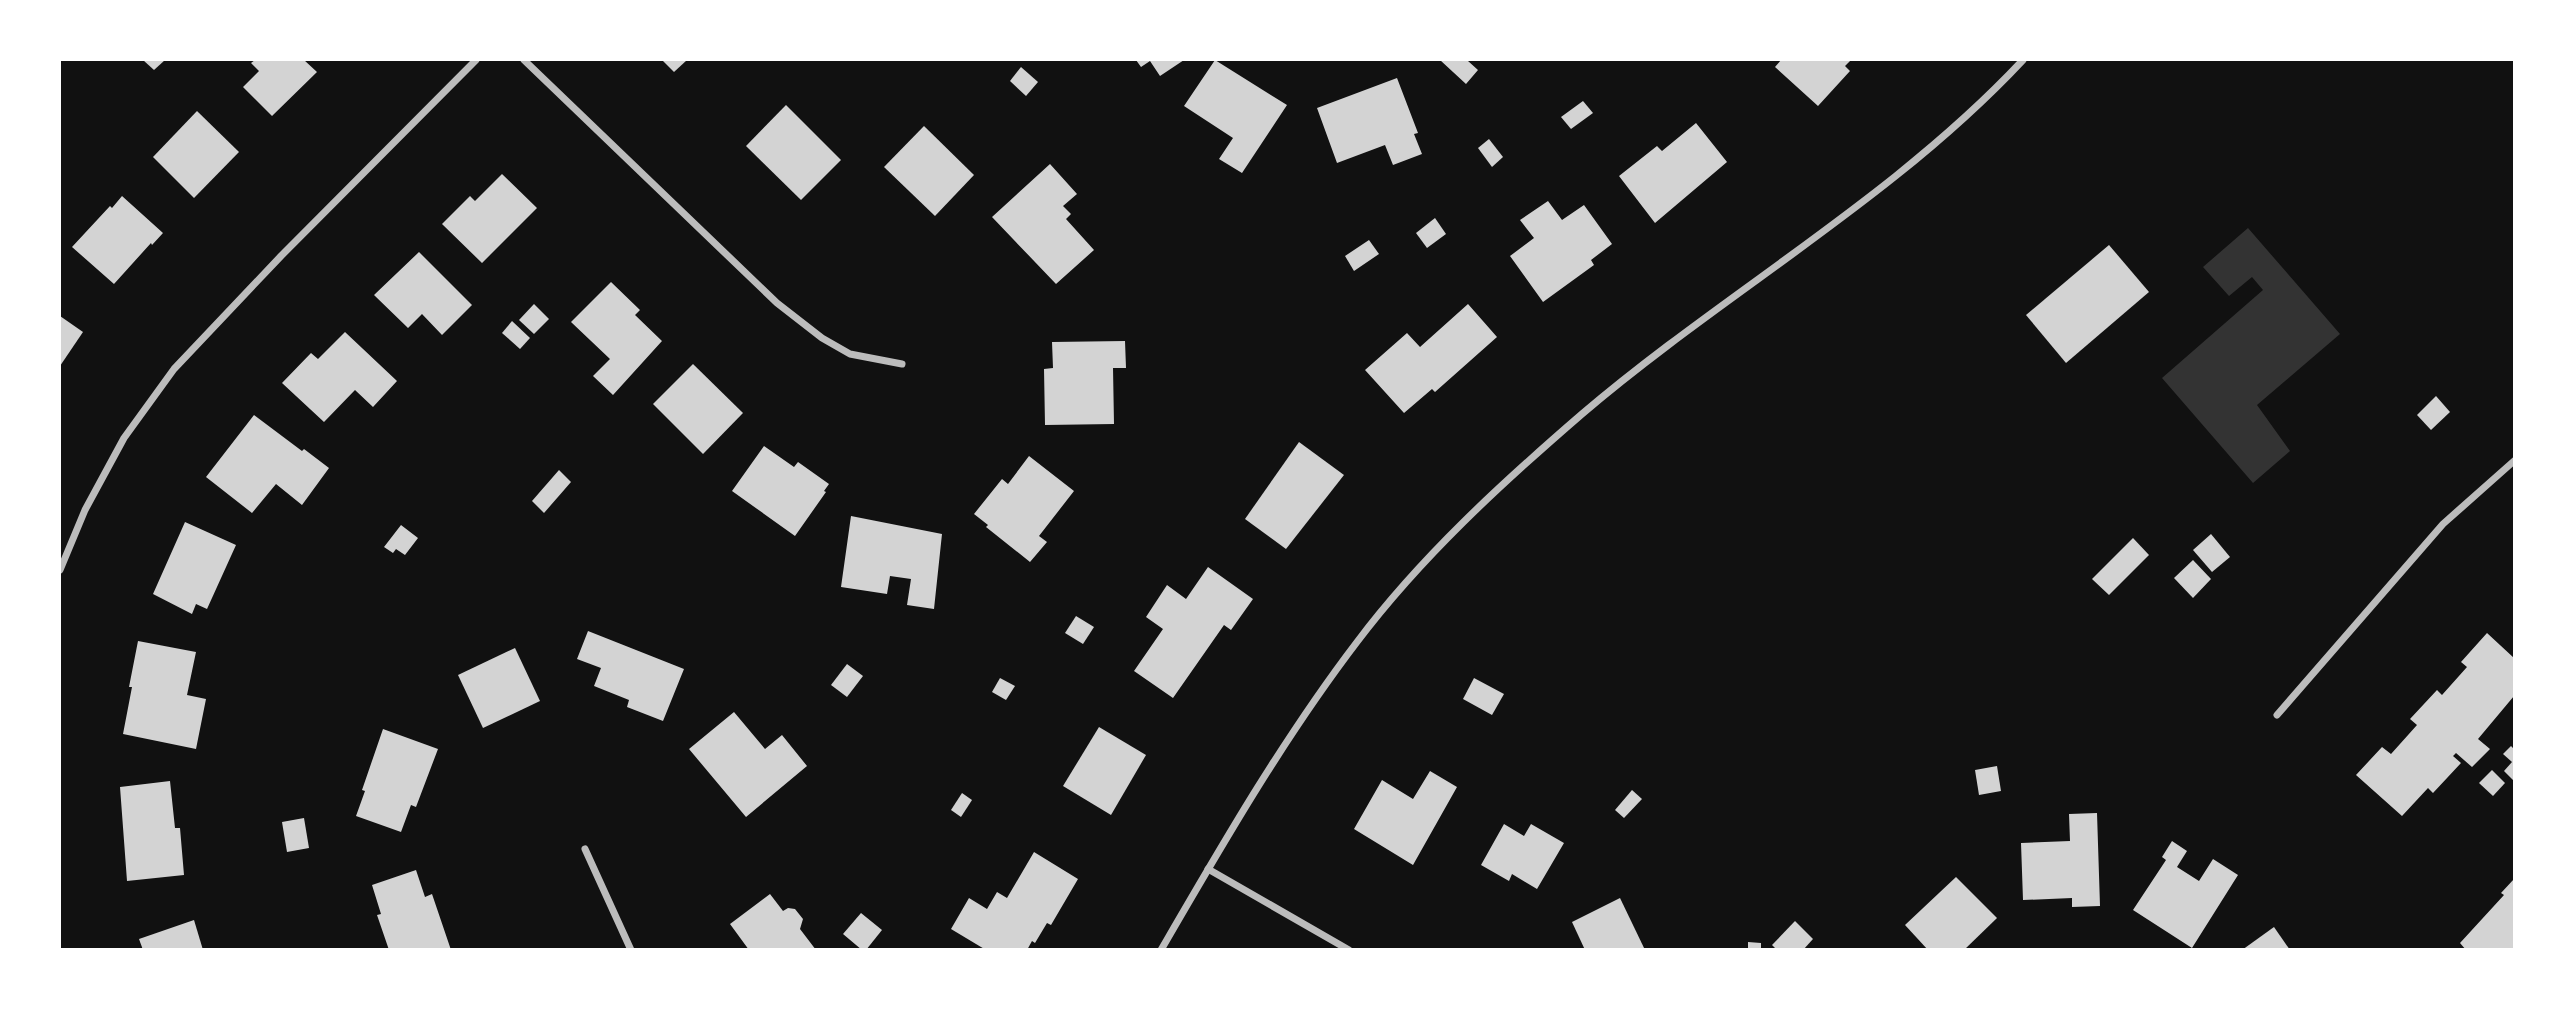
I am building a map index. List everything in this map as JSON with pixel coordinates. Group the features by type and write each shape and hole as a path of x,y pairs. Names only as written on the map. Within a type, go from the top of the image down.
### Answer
{"street":[{"path":"60,570 85,510 124,438 174,369 281,256 476,60"},
{"path":"524,60 777,303 822,338 850,354 902,364"},
{"path":"1161,950 1265,774 1317,695 1401,589 1456,531 1583,414 1915,159 1968,114 2023,60"},
{"path":"2277,715 2443,524 2515,461"},
{"path":"586,849 631,950"},
{"path":"1208,869 1349,950"}],"shaded area":[{"path":"2248,228 2340,334 2257,405 2290,451 2253,483 2162,378 2263,290 2252,277 2229,296 2203,267"}],"building":[{"path":"143,60 165,60 154,70"},
{"path":"255,60 304,60 317,72 272,116 243,87 259,71 251,63"},
{"path":"662,60 687,60 674,72"},
{"path":"1136,60 1184,60 1160,76 1150,61 1141,67"},
{"path":"1215,60 1287,105 1242,173 1219,159 1233,138 1184,106"},
{"path":"1440,60 1470,60 1468,61 1478,70 1466,84"},
{"path":"1781,60 1851,60 1845,66 1850,71 1818,106 1775,67"},
{"path":"1021,67 1038,82 1026,96 1010,81"},
{"path":"1397,78 1418,133 1414,134 1422,154 1393,165 1385,145 1337,163 1317,108"},
{"path":"1583,101 1593,113 1571,129 1561,117"},
{"path":"786,105 841,160 801,200 746,146"},
{"path":"197,111 239,152 194,198 153,157"},
{"path":"1696,123 1727,162 1655,223 1619,176 1657,146 1662,151"},
{"path":"924,126 974,175 935,216 884,167"},
{"path":"1489,139 1503,157 1492,167 1478,148"},
{"path":"1050,164 1077,194 1063,206 1071,214 1066,219 1094,250 1056,284 992,217"},
{"path":"502,174 537,208 482,263 442,224 470,196 475,201"},
{"path":"122,196 163,233 114,284 72,247"},
{"path":"1548,201 1562,220 1584,205 1612,244 1591,260 1594,265 1543,302 1510,256 1534,238 1520,220"},
{"path":"1435,218 1446,234 1427,248 1416,233"},
{"path":"1369,240 1379,254 1354,271 1345,256"},
{"path":"2109,245 2149,292 2066,363 2026,315"},
{"path":"419,252 472,305 442,335 422,314 408,328 374,295"},
{"path":"611,282 640,310 635,315 662,341 613,395 593,376 610,359 571,322"},
{"path":"534,304 549,319 534,334 519,320"},
{"path":"1468,304 1497,337 1435,392 1432,389 1404,413 1365,370 1407,333 1420,347"},
{"path":"60,316 83,332 60,366"},
{"path":"512,321 530,338 520,349 502,333"},
{"path":"345,332 397,381 373,407 355,390 324,422 282,383 311,353 318,359"},
{"path":"1125,341 1126,368 1113,368 1114,424 1045,425 1044,369 1053,368 1052,342"},
{"path":"693,364 743,413 703,454 653,404"},
{"path":"2436,396 2450,412 2431,430 2417,415"},
{"path":"254,415 329,468 302,505 276,484 252,513 206,477"},
{"path":"1299,442 1344,475 1286,549 1245,519"},
{"path":"764,446 794,467 798,462 829,484 795,536 732,491"},
{"path":"1029,456 1074,491 1039,536 1047,542 1030,562 974,514 1002,479 1008,484"},
{"path":"559,470 571,482 544,513 532,501"},
{"path":"851,516 942,534 934,609 907,605 911,579 890,576 887,594 841,587"},
{"path":"185,522 236,545 207,609 196,604 192,614 153,594"},
{"path":"401,525 418,538 405,555 396,549 393,553 384,547"},
{"path":"2211,534 2230,557 2212,572 2193,550"},
{"path":"2133,538 2149,555 2109,595 2092,579"},
{"path":"2193,560 2211,579 2193,598 2174,578"},
{"path":"1208,567 1253,599 1231,630 1224,625 1173,698 1134,671 1163,629 1146,617 1167,585 1186,599"},
{"path":"1076,616 1094,627 1083,644 1065,633"},
{"path":"588,631 684,669 663,721 627,707 629,700 594,686 601,668 577,659"},
{"path":"2487,633 2514,658 2514,696 2478,739 2490,749 2472,767 2456,753 2453,756 2461,763 2433,793 2428,788 2402,816 2356,775 2382,747 2391,754 2417,725 2410,719 2437,690 2442,695 2467,667 2461,662"},
{"path":"138,641 196,652 187,695 206,699 196,749 123,734"},
{"path":"515,648 540,701 483,728 458,675"},
{"path":"847,664 863,676 847,697 831,685"},
{"path":"1000,678 1015,686 1006,700 992,692"},
{"path":"1474,678 1504,694 1492,715 1463,699"},
{"path":"734,712 765,749 782,735 807,766 746,817 689,749"},
{"path":"1099,727 1146,755 1111,815 1063,786"},
{"path":"383,729 438,749 416,807 411,805 401,832 356,816"},
{"path":"2511,746 2514,749 2514,781 2504,771 2512,762 2503,754"},
{"path":"1997,766 2001,791 1979,795 1975,770"},
{"path":"2492,770 2505,783 2493,796 2479,783"},
{"path":"1430,771 1457,787 1413,865 1354,829 1382,780 1413,799"},
{"path":"170,781 175,828 180,828 184,875 127,881 120,787"},
{"path":"1632,790 1642,799 1624,818 1615,810"},
{"path":"962,793 972,800 961,817 951,810"},
{"path":"2097,813 2100,906 2072,907 2072,898 2023,900 2021,843 2070,841 2069,814"},
{"path":"304,818 309,848 287,852 282,822"},
{"path":"1504,824 1524,836 1531,824 1564,843 1537,889 1512,874 1509,881 1481,865"},
{"path":"2172,841 2187,851 2177,867 2199,881 2213,859 2238,875 2192,948 2133,910 2166,860 2162,857"},
{"path":"1034,852 1078,879 1051,925 1047,923 1035,943 1032,941 1027,950 986,950 951,929 969,898 987,909 997,892 1007,898"},
{"path":"416,870 425,897 432,894 451,950 389,950 377,915 381,914 372,885"},
{"path":"1956,877 1997,918 1964,950 1928,950 1905,925"},
{"path":"2514,879 2514,950 2466,950 2460,943 2504,895 2501,893"},
{"path":"770,894 783,911 788,908 795,909 803,919 800,929 816,950 749,950 730,924"},
{"path":"1620,898 1645,950 1585,950 1572,922"},
{"path":"861,913 882,930 866,950 862,950 843,934"},
{"path":"194,920 203,950 143,950 139,939"},
{"path":"1795,921 1813,939 1803,950 1777,950 1772,945"},
{"path":"2274,927 2290,950 2242,950"},
{"path":"1748,942 1761,943 1761,950 1748,950"}]}
